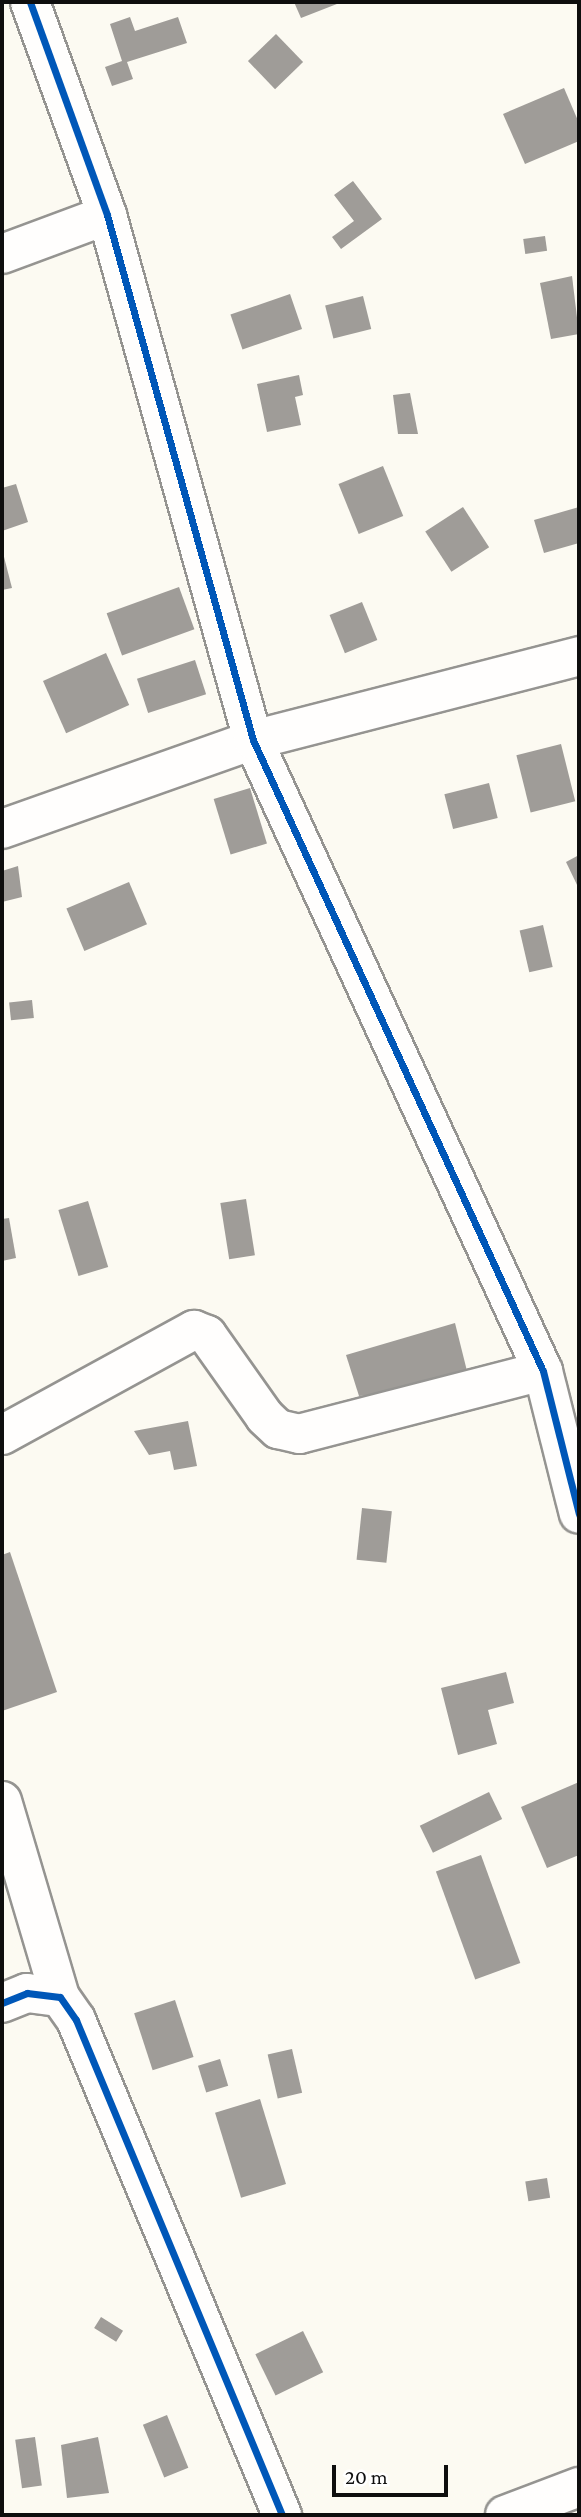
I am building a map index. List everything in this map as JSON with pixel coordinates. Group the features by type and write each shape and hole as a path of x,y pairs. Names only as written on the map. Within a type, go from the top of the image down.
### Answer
{"street":[{"path":"30,2 107,215 253,740 542,1371 579,1514"},
{"path":"2,254 107,215"},
{"path":"2,829 253,740 579,656"},
{"path":"2,1435 194,1330 207,1335 278,1429 299,1434 542,1371"},
{"path":"2,1801 60,1997 76,2020 282,2515"},
{"path":"2,2003 27,1993 60,1997"},
{"path":"505,2515 579,2487"}],"building":[{"path":"294,2 342,2 301,18"},
{"path":"130,17 135,31 178,17 187,43 127,62 133,79 112,86 105,67 122,61 110,24"},
{"path":"276,34 303,62 275,89 248,61"},
{"path":"564,88 579,123 579,141 525,164 503,114"},
{"path":"353,181 382,219 341,249 332,237 354,221 334,195"},
{"path":"545,236 547,251 525,254 523,239"},
{"path":"572,276 579,334 551,339 540,283"},
{"path":"290,294 302,329 242,349 230,315"},
{"path":"363,296 371,329 333,338 325,305"},
{"path":"299,375 303,395 295,397 301,425 267,432 257,384"},
{"path":"410,393 418,434 398,434 393,395"},
{"path":"383,466 403,516 359,534 338,484"},
{"path":"16,484 28,522 2,531 2,488"},
{"path":"463,507 489,547 451,572 425,532"},
{"path":"579,507 579,543 544,553 534,520"},
{"path":"2,549 12,588 2,590"},
{"path":"179,587 194,629 122,656 107,613"},
{"path":"362,602 377,640 345,653 330,615"},
{"path":"106,653 129,705 66,733 43,681"},
{"path":"195,660 206,694 148,713 137,679"},
{"path":"561,744 575,801 531,812 516,755"},
{"path":"489,783 498,818 453,829 444,794"},
{"path":"250,788 267,843 231,855 214,799"},
{"path":"579,855 579,889 566,862"},
{"path":"18,866 22,897 2,902 2,871"},
{"path":"129,882 147,924 84,951 66,909"},
{"path":"543,925 553,967 529,972 520,930"},
{"path":"32,1000 34,1018 11,1020 9,1002"},
{"path":"246,1199 255,1255 229,1259 220,1203"},
{"path":"88,1201 108,1267 79,1276 58,1210"},
{"path":"9,1218 16,1258 2,1261 2,1219"},
{"path":"455,1323 471,1387 359,1396 346,1355"},
{"path":"188,1421 197,1466 174,1470 170,1451 149,1455 134,1431"},
{"path":"362,1508 392,1511 386,1563 357,1560"},
{"path":"10,1552 57,1692 2,1711 2,1555"},
{"path":"506,1672 514,1703 488,1710 497,1744 458,1755 441,1688"},
{"path":"579,1782 579,1855 547,1868 521,1807"},
{"path":"489,1792 502,1819 433,1853 420,1826"},
{"path":"481,1855 520,1963 475,1979 436,1871"},
{"path":"175,2000 194,2057 153,2070 134,2013"},
{"path":"292,2049 302,2093 278,2098 268,2055"},
{"path":"220,2059 228,2086 206,2093 198,2066"},
{"path":"260,2099 286,2184 241,2198 215,2113"},
{"path":"547,2178 550,2198 528,2201 525,2181"},
{"path":"101,2317 123,2331 116,2342 94,2328"},
{"path":"303,2331 323,2372 276,2396 255,2354"},
{"path":"167,2415 188,2468 164,2478 143,2425"},
{"path":"35,2437 42,2486 22,2488 15,2440"},
{"path":"98,2437 109,2493 67,2498 61,2445"}],"cycle path":[{"path":"30,2 107,215 253,740 543,1371 579,1514"},
{"path":"2,2003 27,1993 60,1997 76,2020 282,2515"}]}
